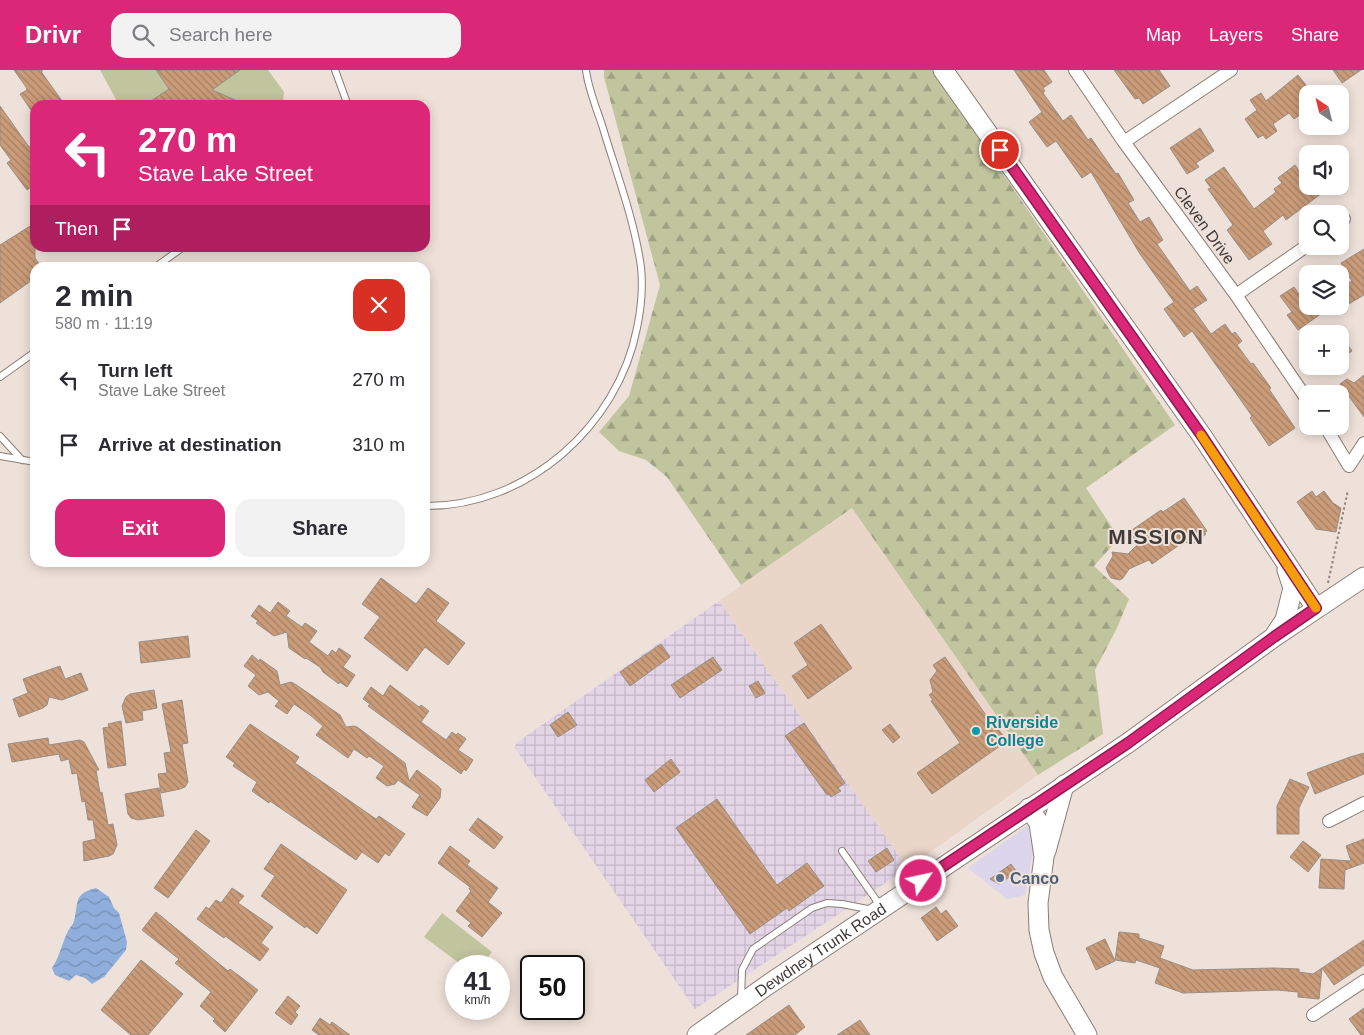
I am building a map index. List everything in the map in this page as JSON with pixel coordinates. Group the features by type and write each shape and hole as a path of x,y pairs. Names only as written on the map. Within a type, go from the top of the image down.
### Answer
{"main road":[{"path":"943,70 1202,436 1316,608"},
{"path":"1274,637 1285,620 1293,588 1286,564"},
{"name":"Dewdney Trunk Road","path":"697,1035 716,1029 741,1003 1128,743 1274,637 1364,577"},
{"path":"1064,785 1044,857 1038,903 1039,930 1044,953 1053,976 1087,1035"},
{"path":"1029,808 1038,823 1044,857"}],"street":[{"name":"Cleven Drive","path":"1074,70 1236,295 1299,388"},
{"path":"1124,142 1231,70"},
{"path":"1236,295 1299,251"},
{"path":"1330,435 1349,466 1364,443"},
{"path":"1330,821 1364,803"},
{"path":"1314,1015 1364,981"}],"lane":[{"path":"336,70 346,100"},
{"path":"430,506 465,502 492,496 537,474 576,442 592,425 606,406 627,364 639,317 641,269 630,216 586,70"},
{"path":"162,262 176,252"},
{"path":"0,377 30,356"},
{"path":"0,436 22,460"},
{"path":"0,456 30,461"},
{"path":"842,851 879,909"},
{"path":"741,1003 742,970 753,949 812,908 827,903 879,909"}],"path":[{"path":"1327,590 1348,490"}],"shaded area":[{"path":"852,508 1038,775 908,868 719,601"},
{"path":"719,601 908,868 695,1009 515,748 516,743"},
{"path":"1028,825 1033,851 1025,895 1007,899 968,868"}],"green space":[{"path":"100,70 268,70 284,92 283,100 116,100"},
{"path":"604,70 932,70 1175,425 1086,488 1119,538 1094,566 1129,599 1117,628 1095,670 1103,734 1038,775 852,508 741,585 667,477 646,460 619,451 599,432 629,396 660,285 604,77"},
{"path":"442,913 492,952 490,955 448,955 424,937"}],"water":[{"path":"96,888 109,897 114,908 119,913 127,942 126,950 104,977 92,984 85,978 76,975 69,981 55,975 52,968 68,931 74,922 80,896"}],"building":[{"path":"14,70 42,70 42,73 61,100 30,100 30,109 20,94 27,90"},
{"path":"156,70 240,70 212,90 235,100 152,100 169,89"},
{"path":"1014,70 1044,70 1052,82 1043,88 1045,91 1043,93 1063,121 1071,115 1088,140 1091,138 1116,174 1118,173 1134,200 1128,203 1140,222 1149,217 1163,240 1157,244 1190,291 1197,286 1207,300 1193,309 1211,334 1225,324 1232,334 1235,332 1242,341 1237,345 1271,388 1269,389 1295,428 1269,446 1250,418 1252,416 1192,331 1184,337 1164,309 1174,302 1140,254 1091,172 1082,178 1056,141 1047,147 1029,122 1042,112"},
{"path":"1114,70 1159,70 1170,86 1143,104 1139,98 1135,99"},
{"path":"1333,70 1361,70 1342,83"},
{"path":"1298,75 1306,85 1299,85 1299,115 1294,119 1289,113 1273,124 1277,131 1266,139 1263,135 1258,138 1245,119 1257,110 1250,100 1261,93 1266,101"},
{"path":"0,106 30,146 30,188 27,190 7,163 11,160 0,145"},
{"path":"1200,128 1214,151 1196,163 1199,167 1187,174 1170,148"},
{"path":"1295,165 1299,171 1299,195 1319,195 1306,205 1299,205 1299,210 1286,220 1283,215 1263,231 1272,244 1249,260 1227,230 1233,225 1208,189 1211,188 1205,180 1224,167 1254,209 1276,192 1274,189 1282,183 1278,178"},
{"path":"30,226 30,252 35,252 35,258 38,262 30,262 30,282 0,303 0,245"},
{"path":"1364,249 1364,295 1349,304 1349,283 1352,281 1349,276 1349,265 1342,265 1341,263"},
{"path":"1294,287 1299,294 1299,315 1319,315 1305,325 1299,325 1298,330 1287,315 1292,312 1280,296"},
{"path":"1364,375 1364,417 1349,396 1349,385 1340,384 1347,379 1354,383"},
{"path":"1312,491 1316,497 1324,491 1333,503 1341,508 1336,532 1316,529 1297,502"},
{"path":"1184,498 1207,531 1204,533 1206,534 1194,543 1189,541 1186,543 1185,541 1152,564 1149,560 1129,569 1120,580 1111,578 1106,568 1113,556 1112,552 1128,554 1138,544 1129,532 1161,510 1163,512"},
{"path":"381,578 416,604 428,588 449,603 436,621 465,643 448,665 425,647 407,671 364,638 380,617 362,604"},
{"path":"278,602 290,611 286,616 302,627 305,623 317,631 309,642 328,656 332,650 336,653 339,648 351,656 343,667 355,675 347,687 340,682 339,684 323,672 320,667 289,648 287,632 274,636 256,623 258,621 251,616 259,605 270,613"},
{"path":"821,624 852,668 808,699 792,676 808,665 794,643"},
{"path":"188,636 190,657 141,663 139,642"},
{"path":"661,644 670,657 630,686 620,672"},
{"path":"252,655 277,671 280,685 291,682 295,684 340,715 346,727 357,727 405,763 409,781 417,770 438,786 441,789 440,798 427,816 412,807 420,795 398,780 395,784 387,786 376,778 384,766 354,749 348,758 316,735 323,726 310,715 294,704 287,714 275,706 279,701 268,692 259,695 248,686 256,675 244,666"},
{"path":"713,657 722,670 680,698 671,685"},
{"name":"Riverside College","path":"945,657 990,721 992,721 1007,741 932,794 917,773 960,743 931,701 933,700 929,695 933,692 930,680 937,671 933,665"},
{"path":"60,666 65,679 81,673 88,690 62,700 49,697 47,705 43,708 19,717 13,699 28,693 23,679"},
{"path":"758,681 765,693 756,698 749,686"},
{"path":"390,685 419,707 421,705 429,711 421,722 446,740 452,732 456,735 458,733 466,739 458,750 473,760 466,771 464,769 461,774 368,706 370,704 363,699 371,687 383,696"},
{"path":"154,690 157,708 142,711 143,720 126,723 122,706 126,697 130,694"},
{"path":"182,700 188,743 182,744 188,782 185,787 161,793 158,774 167,773 164,753 171,752 162,704"},
{"path":"568,712 577,725 558,737 550,725"},
{"path":"121,721 126,765 108,768 103,728 109,727 108,724"},
{"path":"804,723 845,783 838,788 841,791 831,797 829,794 827,795 785,736"},
{"path":"250,724 299,757 295,763 376,819 379,816 405,834 389,856 385,853 378,863 362,852 356,860 270,801 269,803 252,791 257,782 233,766 235,763 226,757"},
{"path":"890,724 900,737 893,743 882,730"},
{"path":"48,738 49,745 80,740 84,742 99,770 96,770 108,825 113,824 117,845 113,854 84,861 83,842 96,839 93,820 88,820 85,801 82,802 77,773 72,774 69,759 61,761 59,754 12,762 8,744"},
{"path":"1364,753 1364,774 1315,794 1307,773"},
{"path":"671,759 680,772 654,792 645,780"},
{"path":"1290,779 1309,787 1299,808 1299,834 1277,834 1277,806"},
{"path":"159,788 164,816 138,820 131,818 128,814 125,794"},
{"path":"717,799 777,885 807,863 824,886 789,911 787,908 750,934 676,828"},
{"path":"478,818 503,837 494,849 469,830"},
{"path":"196,830 210,841 168,898 154,888"},
{"path":"1364,839 1364,863 1345,870 1344,889 1319,888 1321,859 1351,861 1346,846"},
{"path":"1303,841 1321,855 1308,872 1290,857"},
{"path":"281,844 347,890 317,934 306,926 305,928 261,896 275,876 264,869"},
{"path":"450,846 470,861 467,865 498,888 488,902 502,913 482,937 468,926 471,923 456,911 471,891 470,887 438,863"},
{"path":"887,848 894,860 876,872 868,861"},
{"path":"1011,864 1017,872 999,884 990,879"},
{"path":"232,888 244,896 238,903 273,927 261,943 269,949 260,961 197,919 206,907 209,909 216,900 221,903"},
{"path":"936,907 941,914 946,910 958,926 937,941 921,918"},
{"path":"156,912 228,971 230,969 258,990 225,1032 213,1021 215,1019 200,1006 211,992 175,963 179,959 142,930"},
{"path":"1119,932 1139,934 1139,938 1164,946 1160,958 1193,970 1274,968 1299,969 1299,972 1313,974 1322,968 1319,999 1298,997 1298,992 1277,990 1183,993 1155,983 1160,968 1136,960 1135,963 1115,960"},
{"path":"1105,939 1115,961 1096,970 1086,948"},
{"path":"1364,940 1364,965 1334,985 1322,968"},
{"path":"141,960 183,994 148,1035 131,1035 101,1010"},
{"path":"288,996 300,1006 295,1012 298,1015 291,1025 275,1013"},
{"path":"789,1005 805,1027 795,1035 746,1035"},
{"path":"1364,1008 1364,1035 1361,1035 1349,1019"},
{"path":"320,1018 330,1025 332,1022 350,1035 319,1035 312,1030"},
{"path":"860,1020 870,1035 837,1035"}],"slow traffic":[{"path":"1201,435 1316,608"}],"place":[{"name":"Riverside College","path":"976,731"},
{"name":"Canco","path":"1000,878"}],"district":[{"name":"MISSION","path":"1156,537"}],"route":[{"path":"921,881 1128,743 1316,608 1202,436 1000,150"}]}
